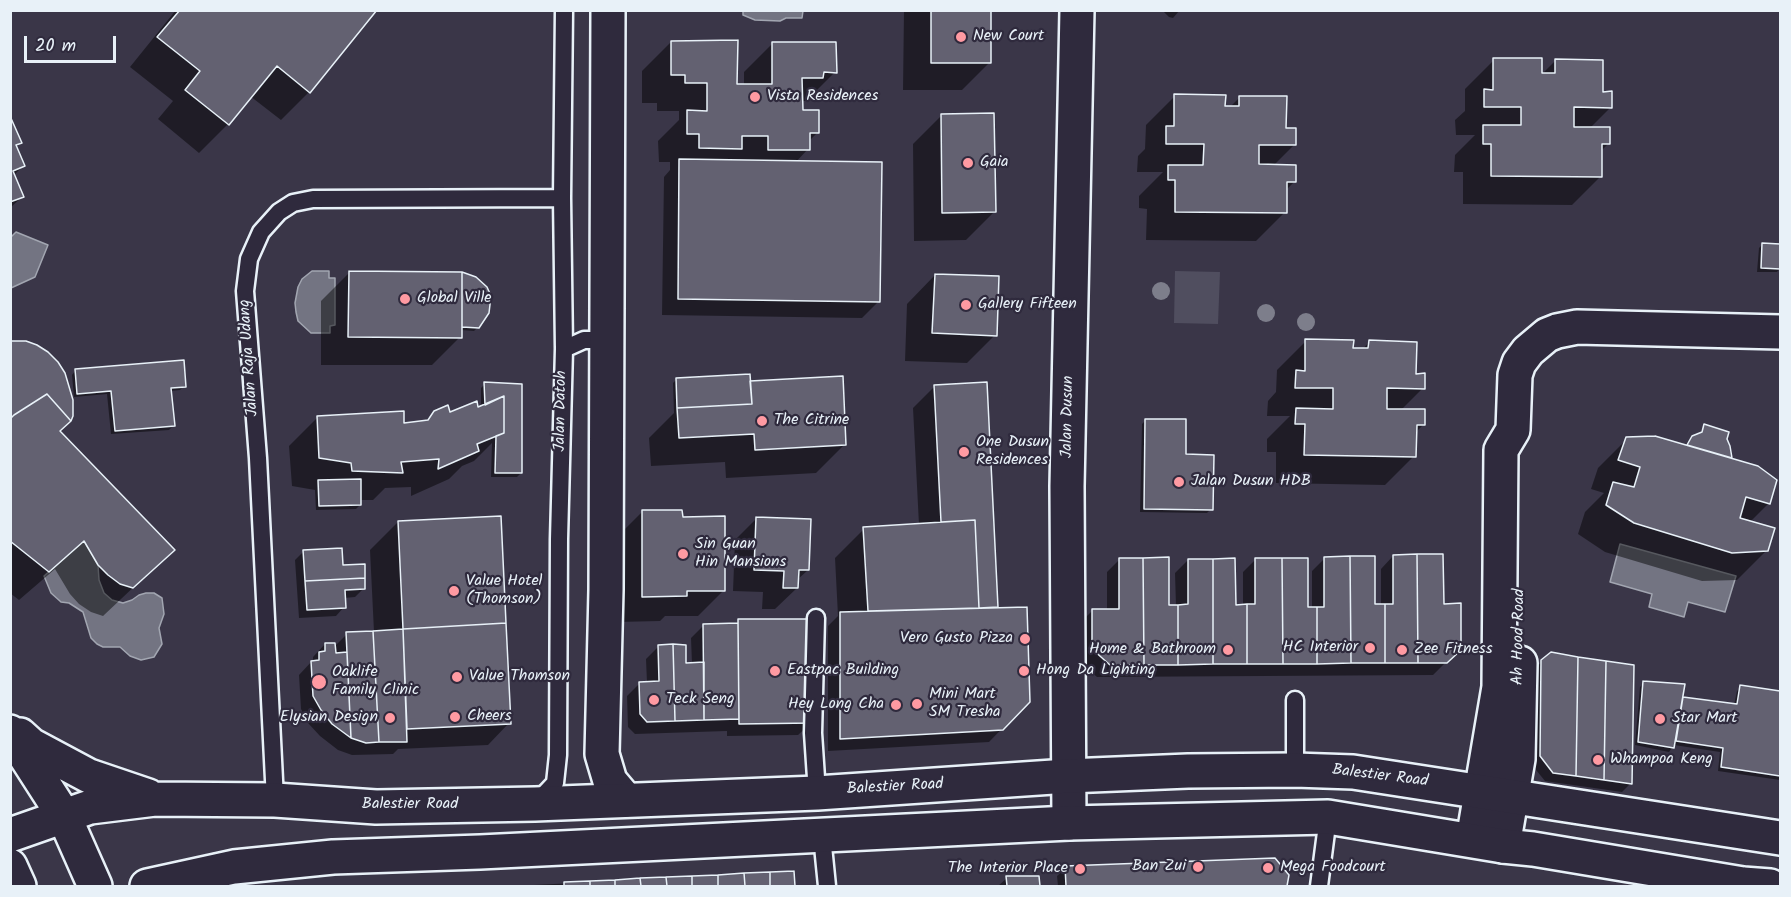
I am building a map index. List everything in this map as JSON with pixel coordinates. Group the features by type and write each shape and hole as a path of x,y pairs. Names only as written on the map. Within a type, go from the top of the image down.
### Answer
{"main road":[{"path":"608,10 605,340 606,590 602,754 610,781 626,800"},
{"name":"Jalan Dusun","path":"1069,823 1068,442 1077,10"},
{"name":"Ah Hood Road","path":"1488,843 1497,794 1501,450 1513,430 1515,375 1519,363 1528,351 1547,335 1577,327 1780,332"},
{"path":"10,725 31,745 58,762 89,776 155,799"},
{"path":"10,732 64,816 95,886"},
{"name":"Balestier Road","path":"10,835 90,807 155,799 275,800 376,807 535,804 817,793 1188,771 1295,770 1353,772 1780,838"},
{"path":"147,886 222,877 333,857 1069,823 1328,817 1743,884 1770,886"},
{"path":"10,866 19,886"}],"lane":[{"name":"Jalan Datoh","path":"535,804 555,783 558,755 559,539 564,349 562,198 564,10"},
{"name":"Jalan Raja Udang","path":"275,800 258,458 245,291 249,259 261,232 279,212 293,203 313,199 562,198"},
{"path":"564,349 584,340 605,340"},
{"path":"816,618 813,733 817,793"},
{"path":"1295,700 1295,770"},
{"path":"1319,886 1328,817"},
{"path":"822,836 827,886"}],"shaded area":[{"path":"1175,271 1220,272 1218,324 1174,323"}],"water":[{"path":"743,10 803,11 802,18 786,18 780,21 755,20 743,15"},
{"path":"16,232 48,245 35,277 11,288 11,237"},
{"path":"312,271 329,271 329,278 335,278 335,325 330,326 330,333 311,333 298,321 295,303 298,287 302,279"},
{"path":"84,541 98,565 99,580 104,593 112,600 123,603 146,593 154,593 162,598 164,614 159,628 162,644 154,657 141,660 130,656 120,647 103,647 97,644 91,638 83,612 69,603 61,602 51,593 44,576"},
{"path":"1620,544 1736,576 1725,612 1688,602 1684,617 1649,607 1652,594 1610,582"}],"building":[{"path":"180,10 377,10 310,93 277,66 229,125 185,90 200,71 157,37"},
{"name":"New Court","path":"931,10 991,10 991,63 931,63"},
{"name":"Vista Residences","path":"738,40 737,84 772,84 772,42 836,42 837,73 824,72 823,78 802,78 803,110 819,110 819,133 810,133 810,150 768,150 768,136 742,136 742,149 699,148 699,134 687,134 687,110 707,111 707,83 685,83 685,75 671,75 671,41"},
{"path":"1493,58 1542,58 1542,73 1555,73 1555,59 1603,60 1603,92 1612,91 1612,108 1574,107 1574,127 1610,127 1610,144 1602,144 1602,177 1491,176 1491,144 1483,144 1483,125 1521,125 1521,107 1484,107 1484,89 1493,90"},
{"path":"1174,94 1226,95 1225,106 1239,106 1239,96 1287,96 1286,128 1296,128 1296,145 1259,145 1259,164 1296,165 1296,182 1287,182 1287,213 1175,212 1175,180 1168,180 1168,165 1203,165 1204,144 1166,144 1166,126 1174,126"},
{"name":"Gaia","path":"994,113 996,212 942,213 941,114"},
{"path":"10,116 22,143 16,145 25,166 13,171 24,197 10,202"},
{"path":"679,159 882,162 880,302 678,299"},
{"path":"1762,243 1780,244 1780,269 1761,268"},
{"name":"Global Ville","path":"349,271 462,272 462,338 348,337"},
{"path":"462,272 476,277 487,287 491,296 489,313 479,328 462,327"},
{"name":"Gallery Fifteen","path":"935,274 999,276 997,336 932,333"},
{"path":"1305,339 1354,340 1353,348 1368,348 1369,340 1417,342 1416,374 1425,373 1425,389 1387,388 1387,409 1425,409 1425,425 1417,425 1416,457 1304,455 1305,424 1295,424 1296,408 1333,409 1333,388 1295,388 1296,370 1305,371"},
{"path":"10,341 26,341 37,345 58,362 65,373 73,400 71,421 47,394 10,419"},
{"path":"184,360 186,387 171,388 175,426 115,431 111,391 77,394 75,369"},
{"path":"750,374 752,404 677,408 676,378"},
{"name":"The Citrine","path":"843,376 846,445 755,450 754,434 679,438 677,408 752,404 750,381"},
{"path":"484,382 522,384 522,473 495,473 496,436 504,433 504,396 485,405"},
{"name":"One Dusun Residences","path":"987,382 998,607 979,608 975,520 941,522 934,385"},
{"path":"47,394 71,421 60,431 175,550 133,588 120,584 108,575 98,565 84,541 49,572 10,541 10,419"},
{"path":"504,396 504,433 477,444 479,451 438,469 439,459 401,462 403,473 352,471 351,463 319,458 317,416 404,411 404,423 428,420 434,411 448,405 450,412 477,401 478,407"},
{"name":"Jalan Dusun HDB","path":"1145,419 1186,419 1186,454 1214,455 1213,510 1144,509"},
{"path":"1704,424 1729,432 1727,439 1732,458 1687,445 1692,436 1702,432"},
{"path":"1655,436 1758,466 1777,480 1770,504 1746,497 1740,518 1775,528 1768,551 1732,553 1634,523 1606,505 1613,482 1634,487 1640,467 1618,460 1626,437"},
{"path":"361,479 361,505 319,506 318,480"},
{"name":"Sin Guan Hin Mansions","path":"642,510 682,510 683,517 725,516 725,591 687,591 687,596 642,597"},
{"path":"501,516 506,623 403,629 398,521"},
{"path":"756,517 811,519 809,570 799,570 798,588 783,588 784,571 754,570"},
{"path":"975,520 979,608 868,611 863,527"},
{"path":"342,548 343,565 365,564 365,578 305,581 303,550"},
{"path":"1417,554 1418,663 1385,663 1385,604 1393,604 1393,555"},
{"path":"1417,554 1443,554 1444,604 1461,603 1461,650 1447,663 1418,663"},
{"path":"1350,556 1351,663 1317,664 1317,607 1324,607 1324,557"},
{"path":"1350,556 1375,556 1375,604 1385,604 1385,663 1351,663"},
{"path":"1169,557 1169,605 1178,605 1178,665 1144,665 1143,558"},
{"path":"1119,558 1143,558 1144,665 1110,665 1092,649 1092,609 1119,609"},
{"path":"1235,558 1236,605 1247,604 1247,664 1213,664 1213,559"},
{"path":"1255,558 1282,558 1283,664 1247,664 1247,604 1255,604"},
{"path":"1282,558 1308,558 1308,607 1317,607 1317,664 1283,664"},
{"path":"1188,559 1213,559 1213,664 1178,665 1178,605 1188,604"},
{"path":"365,578 365,589 345,590 346,608 307,610 305,581"},
{"path":"1027,607 1030,702 1003,730 840,739 840,612"},
{"name":"Eastpac Building","path":"738,619 812,619 813,723 739,724"},
{"name":"Value Thomson","path":"506,623 511,724 407,729 403,629"},
{"path":"738,623 739,719 704,720 703,624"},
{"path":"403,629 407,742 379,742 373,631"},
{"path":"373,631 379,742 366,743 351,738 346,632"},
{"path":"325,643 335,643 336,653 347,652 351,738 332,724 313,696 311,661 319,660 319,652 325,651"},
{"path":"673,644 686,645 686,663 704,662 704,720 675,721"},
{"path":"673,644 675,721 647,722 640,714 639,682 659,681 658,645"},
{"path":"1551,652 1578,657 1576,776 1553,773 1540,756 1541,660"},
{"path":"1578,657 1606,661 1604,780 1576,776"},
{"path":"1606,661 1634,665 1632,784 1604,780"},
{"name":"Star Mart","path":"1643,681 1685,684 1674,748 1638,742"},
{"path":"1740,685 1780,691 1780,776 1721,767 1723,748 1676,741 1683,697 1737,704"},
{"path":"1275,858 1289,875 1287,886 1066,886 1065,866"},
{"path":"794,871 795,886 770,886 770,872"},
{"path":"770,872 770,886 745,886 744,873"},
{"path":"744,873 745,886 718,886 718,875"},
{"path":"718,875 718,886 692,886 692,876"},
{"path":"692,876 692,886 667,886 666,877"},
{"path":"1006,876 1039,876 1040,886 1007,886"},
{"path":"666,877 667,886 641,886 640,878"},
{"path":"640,878 641,886 615,886 615,880"},
{"path":"615,880 615,886 590,886 590,881"},
{"path":"590,881 590,886 564,886 564,882"}],"place":[{"name":"New Court","path":"961,37"},
{"name":"Vista Residences","path":"755,97"},
{"name":"Gaia","path":"968,163"},
{"name":"Global Ville","path":"405,299"},
{"name":"Gallery Fifteen","path":"966,305"},
{"name":"The Citrine","path":"762,421"},
{"name":"One Dusun Residences","path":"964,452"},
{"name":"Jalan Dusun HDB","path":"1179,482"},
{"name":"Sin Guan Hin Mansions","path":"683,554"},
{"name":"Value Hotel (Thomson)","path":"454,591"},
{"name":"Vero Gusto Pizza","path":"1025,639"},
{"name":"HC Interior","path":"1370,648"},
{"name":"Home & Bathroom","path":"1228,650"},
{"name":"Zee Fitness","path":"1402,650"},
{"name":"Eastpac Building","path":"775,671"},
{"name":"Hong Da Lighting","path":"1024,671"},
{"name":"Value Thomson","path":"457,677"},
{"name":"Oaklife Family Clinic","path":"319,682"},
{"name":"Teck Seng","path":"654,700"},
{"name":"Mini Mart SM Tresha","path":"917,704"},
{"name":"Hey Long Cha","path":"896,705"},
{"name":"Cheers","path":"455,717"},
{"name":"Elysian Design","path":"390,718"},
{"name":"Star Mart","path":"1660,719"},
{"name":"Whampoa Keng","path":"1598,760"},
{"name":"Ban Zui","path":"1198,867"},
{"name":"Mega Foodcourt","path":"1268,868"},
{"name":"The Interior Place","path":"1080,869"}]}
